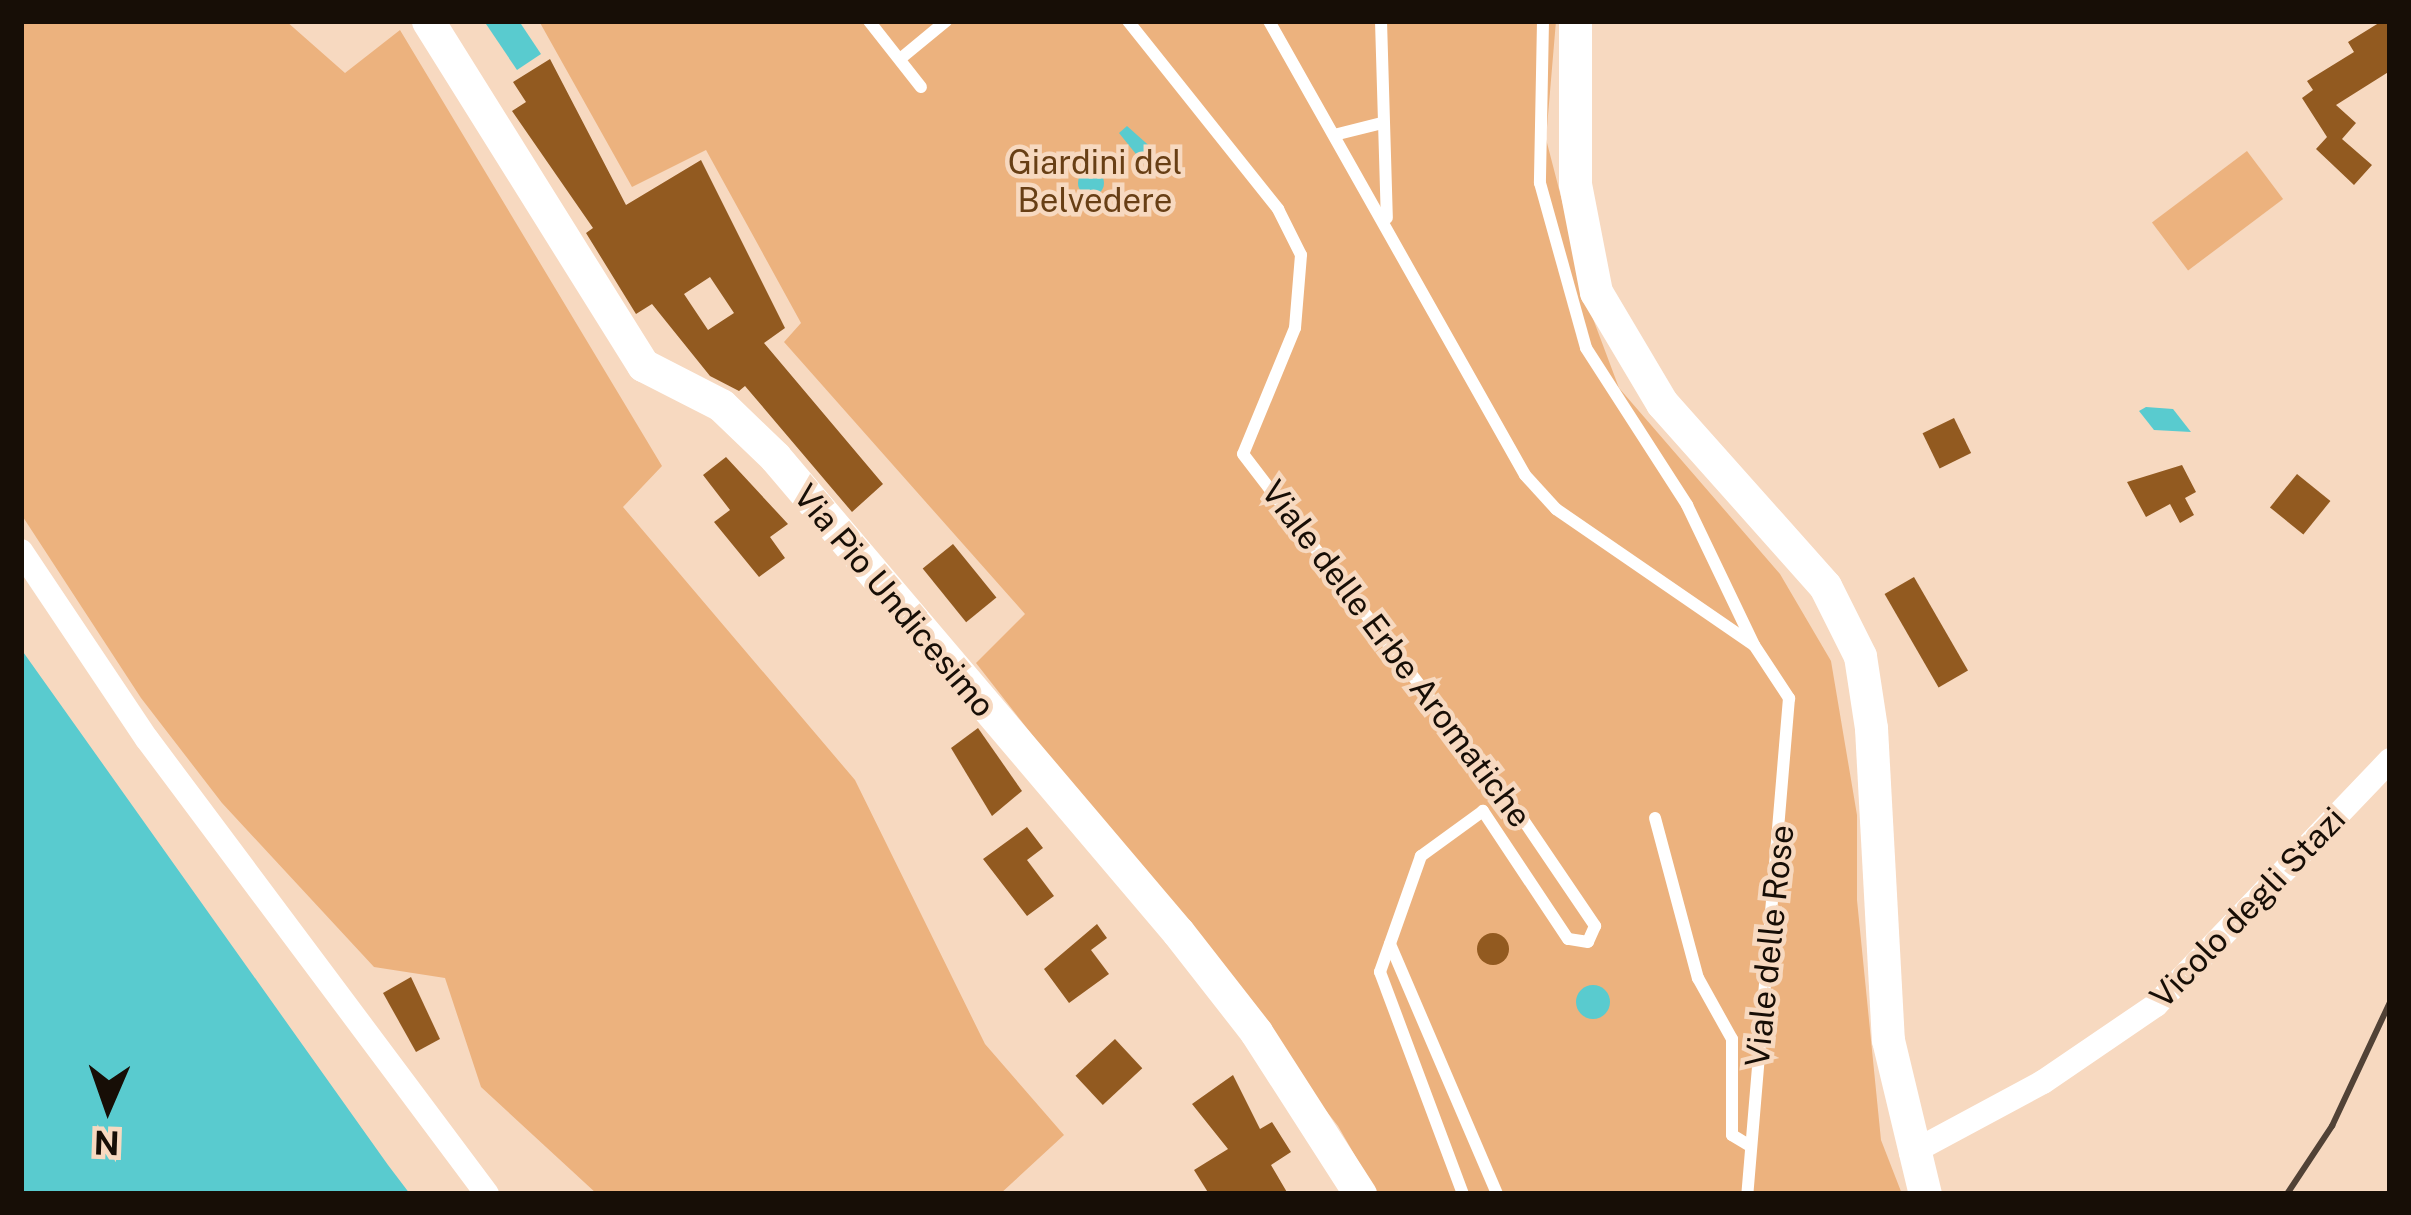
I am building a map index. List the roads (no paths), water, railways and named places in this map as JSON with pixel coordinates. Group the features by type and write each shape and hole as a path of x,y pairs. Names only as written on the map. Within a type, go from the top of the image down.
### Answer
{"street":[{"name":"Via Pio Undicesimo","path":"428,21 643,364 721,405 790,475 1178,932 1256,1032 1360,1194"},
{"path":"1575,21 1575,184 1597,292 1662,403 1825,586 1860,656 1888,1040 1911,1153 1925,1194"},
{"path":"21,551 147,739 487,1194"},
{"name":"Vicolo degli Stazi","path":"1911,1153 2043,1082 2156,1005 2390,760"}],"lane":[{"path":"869,21 921,87"},
{"path":"900,59 946,21"},
{"name":"Viale delle Erbe Aromatiche","path":"1128,21 1278,209 1300,255 1295,328 1244,439 1247,460 1557,866 1595,926 1588,942 1568,939 1483,811 1421,856 1390,944"},
{"path":"1269,21 1526,475 1556,509 1754,645"},
{"path":"1381,21 1388,225"},
{"path":"1543,21 1540,183 1586,348 1687,505 1754,645"},
{"path":"1334,135 1382,123"},
{"name":"Viale delle Rose","path":"1747,1194 1789,698 1754,645"},
{"path":"1655,818 1698,978 1732,1039 1732,1135 1750,1146"},
{"path":"1390,944 1380,972 1463,1194"},
{"path":"1390,944 1496,1194"}],"water":[{"path":"484,21 519,21 541,54 517,70"},
{"path":"1127,126 1155,151 1148,169 1119,133"},
{"path":"1091,170 1104,183 1091,196 1078,183"},
{"path":"2173,409 2191,432 2154,430 2139,411"},
{"path":"21,649 388,1165 410,1194 21,1194"},
{"path":"1593,985 1605,990 1610,1002 1605,1014 1593,1019 1581,1014 1576,1002 1581,990"}],"railway":[{"path":"2287,1194 2332,1126 2390,1002"}],"park label":[{"name":"Giardini del Belvedere","path":"1095,182"}]}
